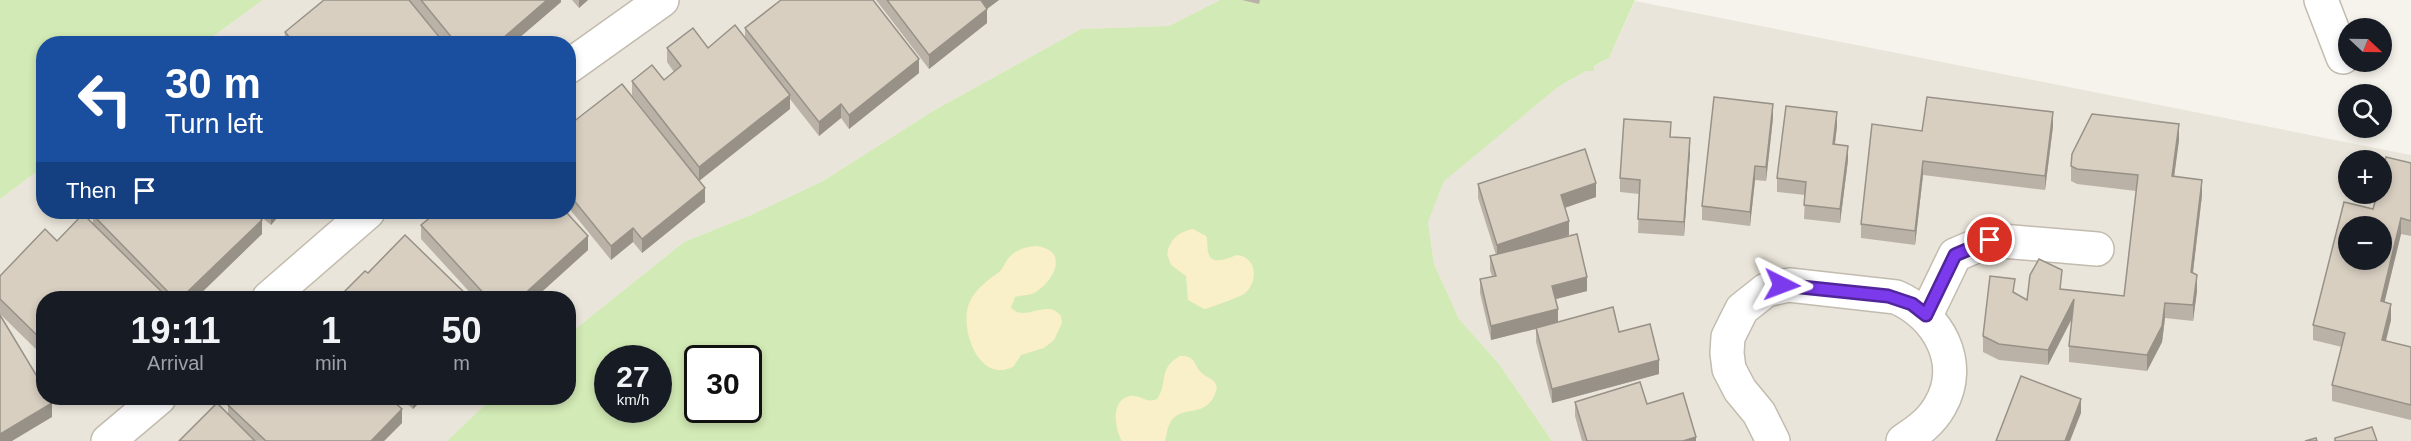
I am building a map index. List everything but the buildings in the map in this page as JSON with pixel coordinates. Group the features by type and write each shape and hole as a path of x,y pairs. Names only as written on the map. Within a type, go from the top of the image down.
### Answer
{"street":[{"path":"576,61 662,0"},
{"path":"2321,0 2338,44"},
{"path":"277,291 360,219"},
{"path":"1926,315 1955,255 1990,240 2097,249"},
{"path":"1773,441 1759,413 1735,383 1729,369 1728,337 1737,316 1747,303 1766,290 1789,285 1888,296 1912,304 1937,328 1945,345 1949,379 1944,396 1925,425 1903,441"},
{"path":"108,441 151,405"}],"shaded area":[{"path":"263,0 1220,0 1169,26 1081,29 933,111 823,181 751,215 684,242 576,328 576,291 36,291 36,405 485,405 447,441 0,441 0,199 36,172 36,219 576,219 576,36 214,36"},
{"path":"1635,1 2386,150 2338,150 2338,204 2392,204 2392,151 2411,155 2411,441 1552,441 1499,364 1459,319 1434,264 1428,222 1443,181 1558,87 1609,58"}],"green space":[{"path":"0,0 263,0 214,36 36,36 36,172 0,199"},
{"path":"1220,0 1635,0 1609,58 1594,66 1594,71 1586,71 1558,87 1444,181 1428,222 1434,264 1459,319 1499,364 1552,441 447,441 485,405 576,405 576,328 684,242 751,215 823,181 933,111 1081,29 1169,26"}],"sand":[{"path":"1193,229 1206,236 1209,256 1212,259 1220,260 1237,255 1249,260 1254,277 1244,294 1204,309 1188,300 1186,276 1171,265 1167,254 1170,244 1176,237"},
{"path":"1035,246 1046,248 1053,253 1056,266 1053,274 1042,288 1034,293 1015,297 1011,307 1022,313 1049,309 1061,316 1062,323 1054,340 1044,348 1021,355 1013,367 1001,370 990,367 974,350 969,337 967,312 970,301 987,281 1000,271 1012,254 1023,248"},
{"path":"1180,356 1192,359 1203,374 1215,382 1217,388 1213,398 1208,405 1175,417 1169,425 1165,441 1122,441 1116,423 1119,403 1130,396 1157,399 1168,366"}],"route":[{"path":"1782,285 1896,297 1912,304 1926,315 1955,255 1990,240"}]}
